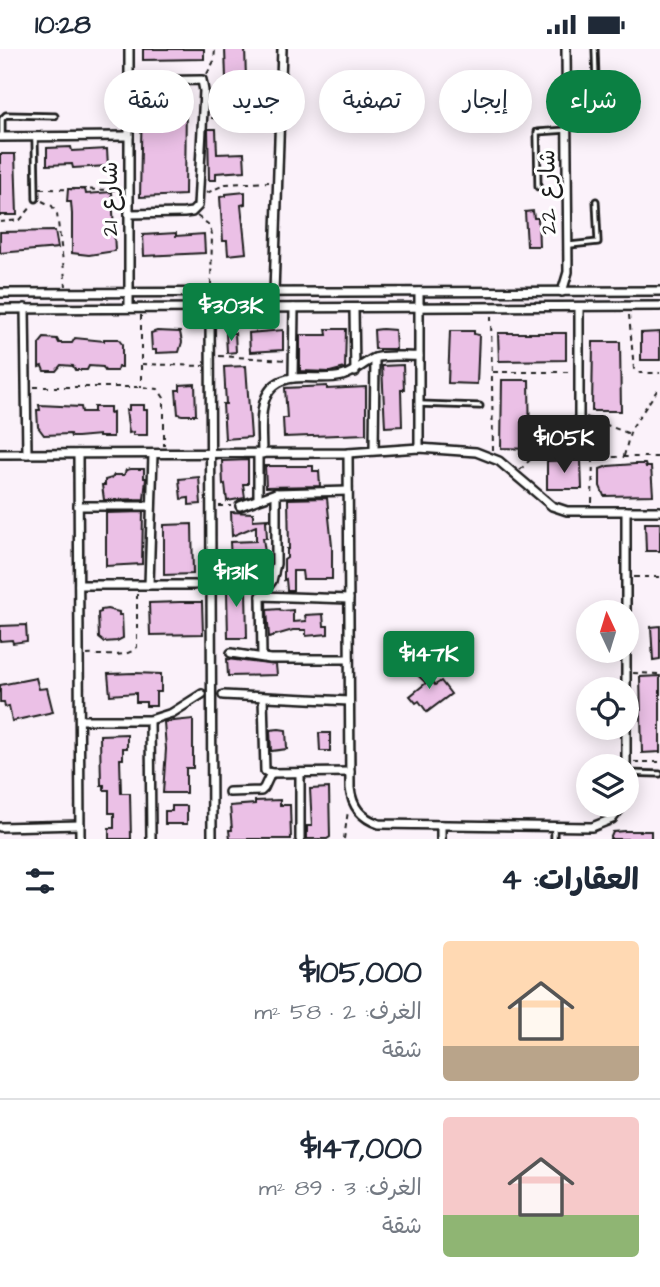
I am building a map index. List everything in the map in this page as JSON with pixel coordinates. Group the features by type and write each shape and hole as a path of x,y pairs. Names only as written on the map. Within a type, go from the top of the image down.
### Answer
{"street":[{"name":"شارع 21","path":"129,49 129,70"},
{"path":"281,70 282,49"},
{"name":"شارع 22","path":"566,49 566,70"},
{"path":"129,214 192,212 198,206 202,80 194,80"},
{"path":"274,293 279,133"},
{"name":"شارع 22","path":"562,292 568,272 567,133"},
{"name":"شارع 21","path":"129,136 129,307"},
{"path":"1,137 129,136"},
{"path":"0,293 660,291"},
{"path":"419,292 419,448"},
{"path":"629,292 629,307"},
{"path":"0,309 660,306"},
{"path":"579,307 579,417"},
{"path":"26,308 27,454"},
{"path":"211,308 212,839"},
{"path":"293,378 294,309"},
{"path":"354,309 355,372"},
{"path":"258,499 261,405 277,384 293,378 339,377 355,372 375,358 419,356"},
{"path":"374,450 375,358"},
{"path":"0,454 348,453 419,448 476,452 493,458 552,506 567,511 660,511"},
{"path":"348,453 350,772 351,796 358,811 379,824 592,827 602,825 613,817"},
{"path":"78,454 80,839"},
{"path":"149,585 153,454"},
{"path":"240,506 276,493 348,491"},
{"path":"262,656 261,596 274,573 276,493"},
{"path":"78,506 151,506"},
{"path":"625,511 626,600"},
{"path":"227,573 274,573"},
{"path":"79,585 195,585"},
{"path":"261,596 349,599"},
{"path":"230,653 270,659 349,659"},
{"path":"626,663 626,677"},
{"path":"80,720 150,720 172,713 202,694"},
{"path":"223,695 349,701"},
{"path":"263,697 264,768 271,773 350,772"},
{"path":"150,720 151,839"},
{"path":"229,792 261,791 271,773"},
{"path":"300,773 300,839"},
{"path":"0,827 80,825"},
{"path":"441,825 441,839"}],"lane":[{"path":"595,49 595,70"},
{"path":"1,137 2,119 6,115 55,116"},
{"path":"538,187 537,132 546,131"},
{"path":"35,137 36,199"},
{"path":"568,245 598,242 597,201"},
{"path":"419,404 480,406"},
{"path":"639,773 660,774"},
{"path":"554,827 554,839"}],"path":[{"path":"202,80 212,67 215,49"},
{"path":"202,117 208,117"},
{"path":"200,198 226,184 278,183"},
{"path":"36,189 129,190"},
{"path":"0,222 20,220 29,212 36,199 52,207 57,214 66,293"},
{"path":"192,212 208,224 212,234 211,293"},
{"path":"141,307 141,387"},
{"path":"629,307 632,365 636,372 660,373"},
{"path":"490,308 493,458"},
{"path":"211,355 293,361"},
{"path":"141,363 211,366"},
{"path":"492,372 579,372"},
{"path":"624,457 630,434 660,386"},
{"path":"26,387 158,389 163,394 164,454"},
{"path":"579,417 630,434"},
{"path":"579,417 581,454 584,457 660,457"},
{"path":"515,475 564,425 574,423 579,417"},
{"path":"592,511 593,457"},
{"path":"211,506 240,506"},
{"path":"626,577 660,577"},
{"path":"79,655 128,654 135,651 137,585"},
{"path":"626,673 660,674"},
{"path":"639,763 660,762"},
{"path":"344,839 351,796"}],"building":[{"path":"143,49 204,49 204,59 143,60"},
{"path":"225,49 245,49 246,70 226,70"},
{"path":"141,133 186,133 185,195 140,197"},
{"path":"208,133 216,133 217,154 244,153 245,171 216,173 216,180 209,180"},
{"path":"71,147 72,151 107,149 108,166 73,168 72,164 47,165 47,148"},
{"path":"0,154 15,154 17,215 0,215"},
{"path":"68,189 85,189 86,194 112,192 115,251 89,255 72,253 72,214 71,202 67,202"},
{"path":"245,192 245,204 241,205 246,253 228,255 227,241 223,241 220,197"},
{"path":"533,211 534,218 538,218 539,246 527,246 525,212"},
{"path":"55,231 58,248 0,253 0,232"},
{"path":"176,233 176,236 204,234 205,253 144,256 143,235"},
{"path":"326,329 346,329 345,368 330,372 300,371 300,335 327,335"},
{"path":"283,330 283,350 250,352 249,333"},
{"path":"374,330 395,330 396,349 375,349"},
{"path":"450,331 474,331 474,334 479,335 477,384 448,383"},
{"path":"180,332 182,342 179,352 156,353 156,350 152,350 151,333"},
{"path":"660,332 660,360 641,360 641,333"},
{"path":"226,333 235,333 236,352 227,353"},
{"path":"498,333 566,333 566,360 499,361"},
{"path":"44,338 57,339 59,343 72,343 75,338 104,341 118,339 122,344 122,367 118,367 117,371 105,371 103,367 89,366 87,370 75,370 73,366 61,365 56,371 44,371 42,366 39,367 39,344"},
{"path":"593,342 620,342 621,411 592,411"},
{"path":"403,365 402,426 385,427 382,366"},
{"path":"246,366 251,437 225,439 224,367"},
{"path":"502,380 529,380 530,449 501,448"},
{"path":"195,384 196,415 178,414 176,390 180,390 180,385"},
{"path":"327,386 327,389 366,387 366,434 284,437 283,418 287,418 285,388"},
{"path":"39,405 81,407 82,412 94,412 94,407 110,407 110,413 113,412 113,437 44,435 38,427"},
{"path":"129,405 144,405 144,410 147,410 147,435 129,433 126,410 129,410"},
{"path":"248,460 248,484 243,484 245,498 227,501 222,461"},
{"path":"581,460 582,489 547,489 547,461"},
{"path":"635,464 651,467 653,495 604,496 600,486 600,469"},
{"path":"265,466 313,466 313,471 319,471 320,486 266,487"},
{"path":"144,469 144,499 104,500 102,485 105,485 105,480 114,475 124,475 126,470"},
{"path":"199,477 201,504 189,505 189,498 181,499 179,479"},
{"path":"327,498 332,579 303,579 302,571 293,571 293,590 287,590 284,560 289,549 288,499"},
{"path":"143,512 142,564 106,566 106,513"},
{"path":"231,512 253,513 253,520 269,519 266,521 267,538 263,538 266,560 231,560 230,542 256,541 256,526 232,536"},
{"path":"645,523 660,523 660,551 646,551"},
{"path":"192,524 193,574 164,575 164,525"},
{"path":"240,579 240,591 246,590 247,638 228,638 227,591 224,591 223,580"},
{"path":"202,602 203,634 150,635 149,603"},
{"path":"107,609 122,615 123,638 117,641 104,642 99,638 98,613"},
{"path":"267,610 293,610 293,622 306,621 305,615 323,614 328,634 306,636 306,630 293,630 269,637"},
{"path":"26,625 27,641 0,641 0,626"},
{"path":"660,626 660,659 653,660 651,627"},
{"path":"227,659 276,665 277,675 228,676"},
{"path":"418,663 429,673 427,675 435,685 441,681 451,694 427,712 419,701 416,703 410,696 426,683 412,670"},
{"path":"108,674 161,674 161,692 156,692 156,706 136,702 136,693 110,695"},
{"path":"660,676 660,752 642,753 640,677"},
{"path":"36,678 39,689 47,688 53,712 12,721 9,706 5,707 4,702 0,702 0,685"},
{"path":"193,719 193,768 186,768 186,793 163,793 166,749 164,722"},
{"path":"270,730 286,730 287,749 271,751"},
{"path":"319,733 330,733 330,751 320,751"},
{"path":"127,734 127,748 123,748 123,759 120,759 121,793 130,793 131,839 109,839 109,828 114,828 114,813 109,813 109,790 104,790 104,785 101,785 100,735"},
{"path":"329,788 330,837 307,839 307,826 312,826 310,789"},
{"path":"280,800 280,805 290,805 291,839 230,839 230,806"},
{"path":"172,806 187,806 187,824 165,824 165,811 172,811"},
{"path":"651,831 651,839 610,839 613,832"}]}
